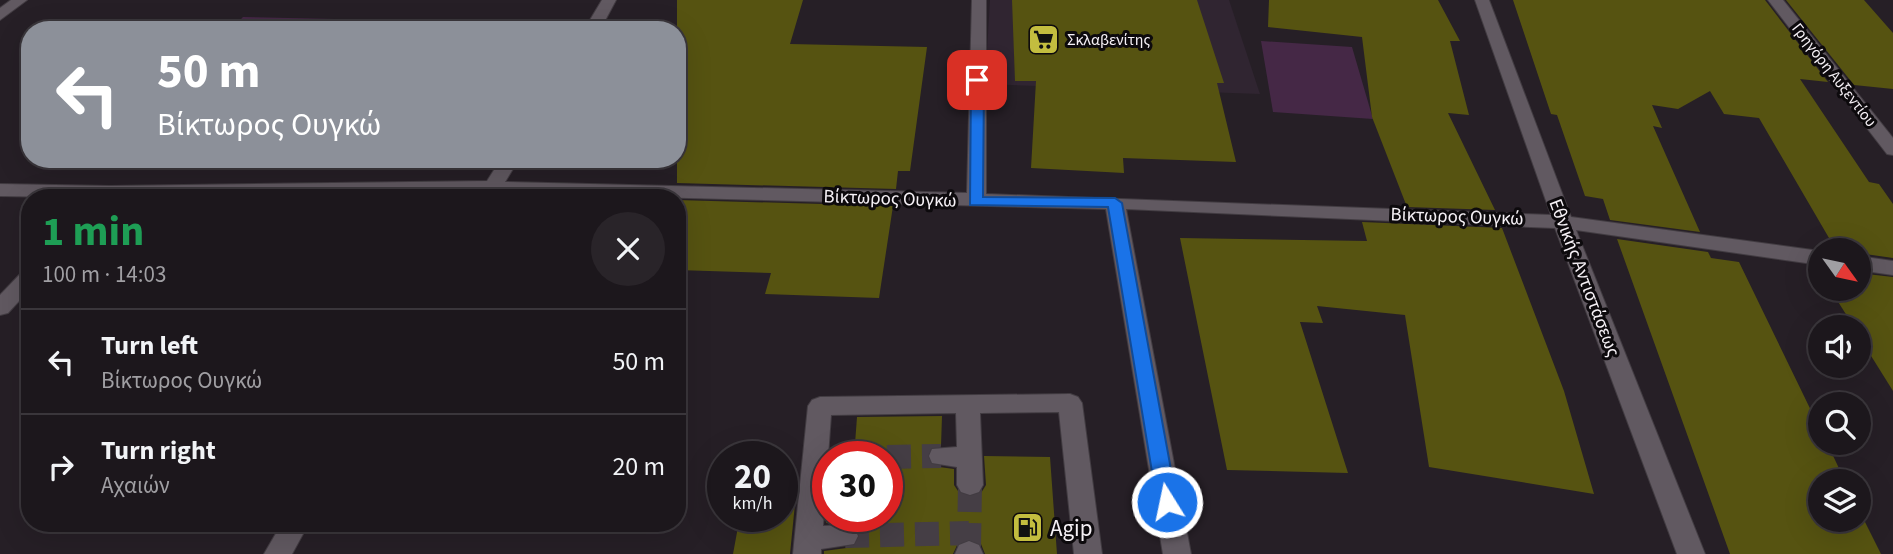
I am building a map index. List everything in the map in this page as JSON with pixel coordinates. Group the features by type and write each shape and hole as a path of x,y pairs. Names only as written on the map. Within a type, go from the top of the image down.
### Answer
{"street":[{"path":"0,15 20,0"},
{"path":"597,21 609,0"},
{"path":"976,201 979,0"},
{"name":"Εθνικής Αντιστάσεως","path":"1482,0 1563,222 1691,554"},
{"name":"Γρηγόρη Αυξεντίου","path":"1775,0 1893,150"},
{"path":"491,189 504,168"},
{"name":"Βίκτωρος Ουγκώ","path":"0,190 21,191"},
{"name":"Βίκτωρος Ουγκώ","path":"686,196 1115,203 1563,222 1808,256"},
{"path":"1115,203 1177,554"},
{"path":"1871,265 1893,268"},
{"path":"0,307 21,285"},
{"path":"821,441 820,406 1070,403 1088,554"},
{"path":"968,404 970,485"},
{"path":"941,457 969,458"},
{"path":"812,517 807,546 845,536"},
{"path":"278,554 291,532"}],"shaded area":[{"path":"990,0 1229,0 1260,94 985,84"},
{"path":"243,17 426,21 239,21"},
{"path":"1261,41 1352,47 1373,119 1273,112"}],"building":[{"path":"677,0 803,0 790,44 927,47 910,171 898,171 896,189 677,183 677,168 686,168 686,21 677,21"},
{"path":"1012,0 1197,0 1224,83 1217,83 1236,162 1123,158 1124,173 1031,168 1036,81 1015,81"},
{"path":"1269,0 1438,0 1460,41 1450,41 1469,115 1448,113 1495,210 1407,207 1372,117 1362,37 1268,27"},
{"path":"1513,0 1765,0 1828,82 1800,79 1869,182 1879,184 1893,204 1893,258 1871,255 1871,238 1829,238 1759,118 1724,114 1710,91 1678,109 1652,105 1662,128 1653,126 1700,232 1610,220 1603,199 1585,196 1557,115 1551,114"},
{"path":"1786,0 1864,0 1893,33 1893,89 1854,85"},
{"path":"686,200 893,206 879,298 765,294 771,273 686,270"},
{"path":"1362,222 1502,228 1564,391 1594,494 1429,467 1405,315 1317,306 1323,323 1300,322 1348,473 1227,470 1180,238 1367,241"},
{"path":"1617,239 1708,252 1711,258 1739,262 1808,404 1808,455 1833,455 1839,469 1808,469 1808,532 1870,532 1881,554 1730,554"},
{"path":"1871,274 1893,277 1893,391 1871,356 1871,315 1846,315 1838,301 1871,301"},
{"path":"942,416 941,446 930,448 927,457 932,466 954,469 954,485 960,494 971,497 981,493 986,485 984,456 1050,457 1057,554 985,554 981,544 970,539 958,543 953,554 824,554 824,551 854,547 860,537 858,532 903,532 903,441 855,441 857,417"},
{"path":"737,532 792,532 790,554 733,554"}],"tunnel":[{"path":"903,457 941,456"},
{"path":"969,547 970,485"},
{"path":"845,536 969,533"}],"place":[{"name":"Σκλαβενίτης","path":"1044,40"},
{"name":"Agip","path":"1027,528"}],"route":[{"path":"977,80 976,201 1115,203 1167,502"}]}
